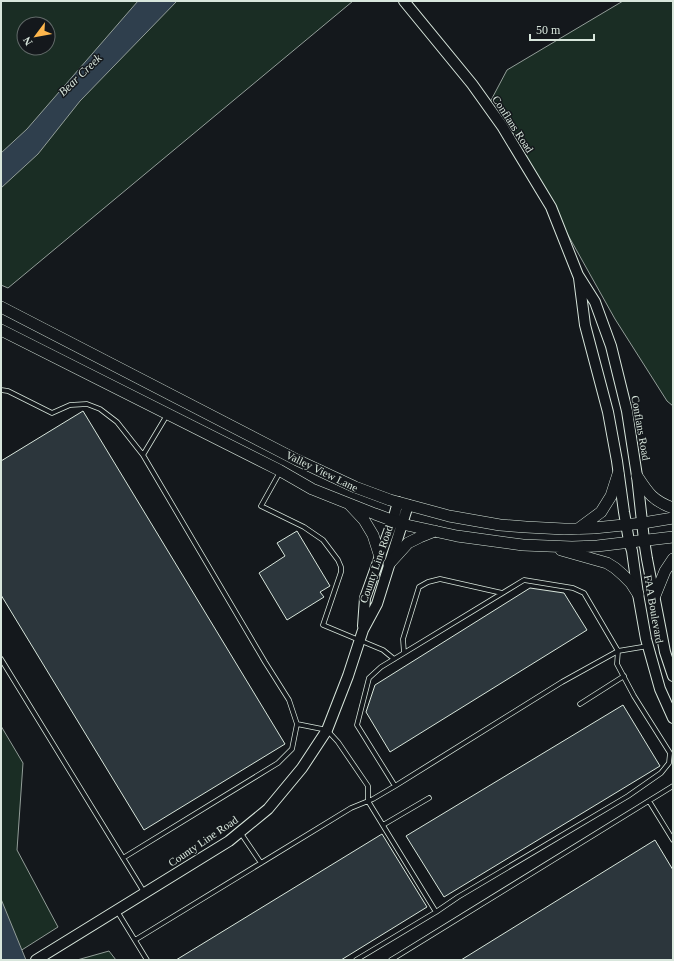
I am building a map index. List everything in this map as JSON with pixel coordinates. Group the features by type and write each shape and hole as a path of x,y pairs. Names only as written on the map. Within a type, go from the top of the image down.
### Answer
{"main road":[{"name":"Valley View Lane","path":"1,307 328,475 355,488 403,504 449,516 500,525 526,527 594,528 673,518"},
{"name":"Valley View Lane","path":"1,330 281,471 312,489 397,522 478,539 545,546 597,546 673,537"},
{"path":"167,414 174,397"},
{"path":"578,528 601,512 611,496 618,474"},
{"path":"637,476 649,494 662,504 673,508"},
{"path":"348,504 364,520 373,535 380,557"},
{"path":"389,564 408,543 435,531"},
{"path":"545,546 607,563 623,575 638,594"},
{"path":"654,598 665,571 673,558"}],"street":[{"name":"Conflans Road","path":"404,1 472,84 502,126 550,207 578,275 595,302 611,346 627,410 643,523"},
{"name":"Conflans Road","path":"578,275 585,325 608,412 626,525"},
{"name":"County Line Road","path":"361,635 365,598 380,557 397,522 403,504"},
{"name":"County Line Road","path":"36,960 229,840 268,809 302,768 327,730 348,676 361,635 377,604 389,564 397,522"},
{"name":"FAA Boulevard","path":"643,523 644,540 654,598 665,652 673,676"},
{"name":"FAA Boulevard","path":"626,525 632,551 638,594 648,646 660,689 673,718"}],"lane":[{"path":"1,390 8,391 52,413 70,405 87,404 100,409 117,422 143,455 289,700 297,724 292,749 278,763 123,858"},
{"path":"143,455 167,414"},
{"path":"281,471 261,506 304,527 323,540 338,560 341,567 341,572 324,625 361,635 394,659"},
{"path":"404,653 403,639 419,588 428,582 440,579 502,593"},
{"path":"356,960 436,912 458,897 628,796 661,773 669,763 670,753 634,696 617,664 618,650 584,593 573,588 524,580 381,667 369,678 357,725 395,786"},
{"path":"135,940 350,808 368,801 395,786 562,682 618,650 648,646"},
{"path":"1,659 144,893"},
{"path":"580,704 624,676"},
{"path":"297,724 327,730 338,742 368,786 368,801 436,912"},
{"path":"391,960 671,787 673,794"},
{"path":"383,825 429,798"},
{"path":"649,801 673,840"},
{"path":"240,832 261,863"},
{"path":"117,910 147,960"}],"green space":[{"path":"1,1 353,1 8,288 1,285"},
{"path":"623,1 673,1 673,406 667,401 615,319 554,210 489,104 507,70"},
{"path":"1,726 23,763 17,850 58,927 6,960 1,960"},
{"path":"109,951 116,960 77,960"}],"water":[{"name":"Bear Creek","path":"138,1 177,1 80,101 38,154 1,188 1,153 27,129"},
{"path":"1,899 26,960 1,960"}],"building":[{"path":"83,411 285,744 144,830 1,595 1,461"},
{"path":"297,531 330,586 320,592 324,597 287,620 259,573 285,556 277,543"},
{"path":"530,588 564,593 587,630 390,752 366,712 375,685"},
{"path":"623,705 660,766 444,897 406,836"},
{"path":"382,834 427,907 341,960 176,960"},
{"path":"655,840 673,870 673,960 461,960"}]}
